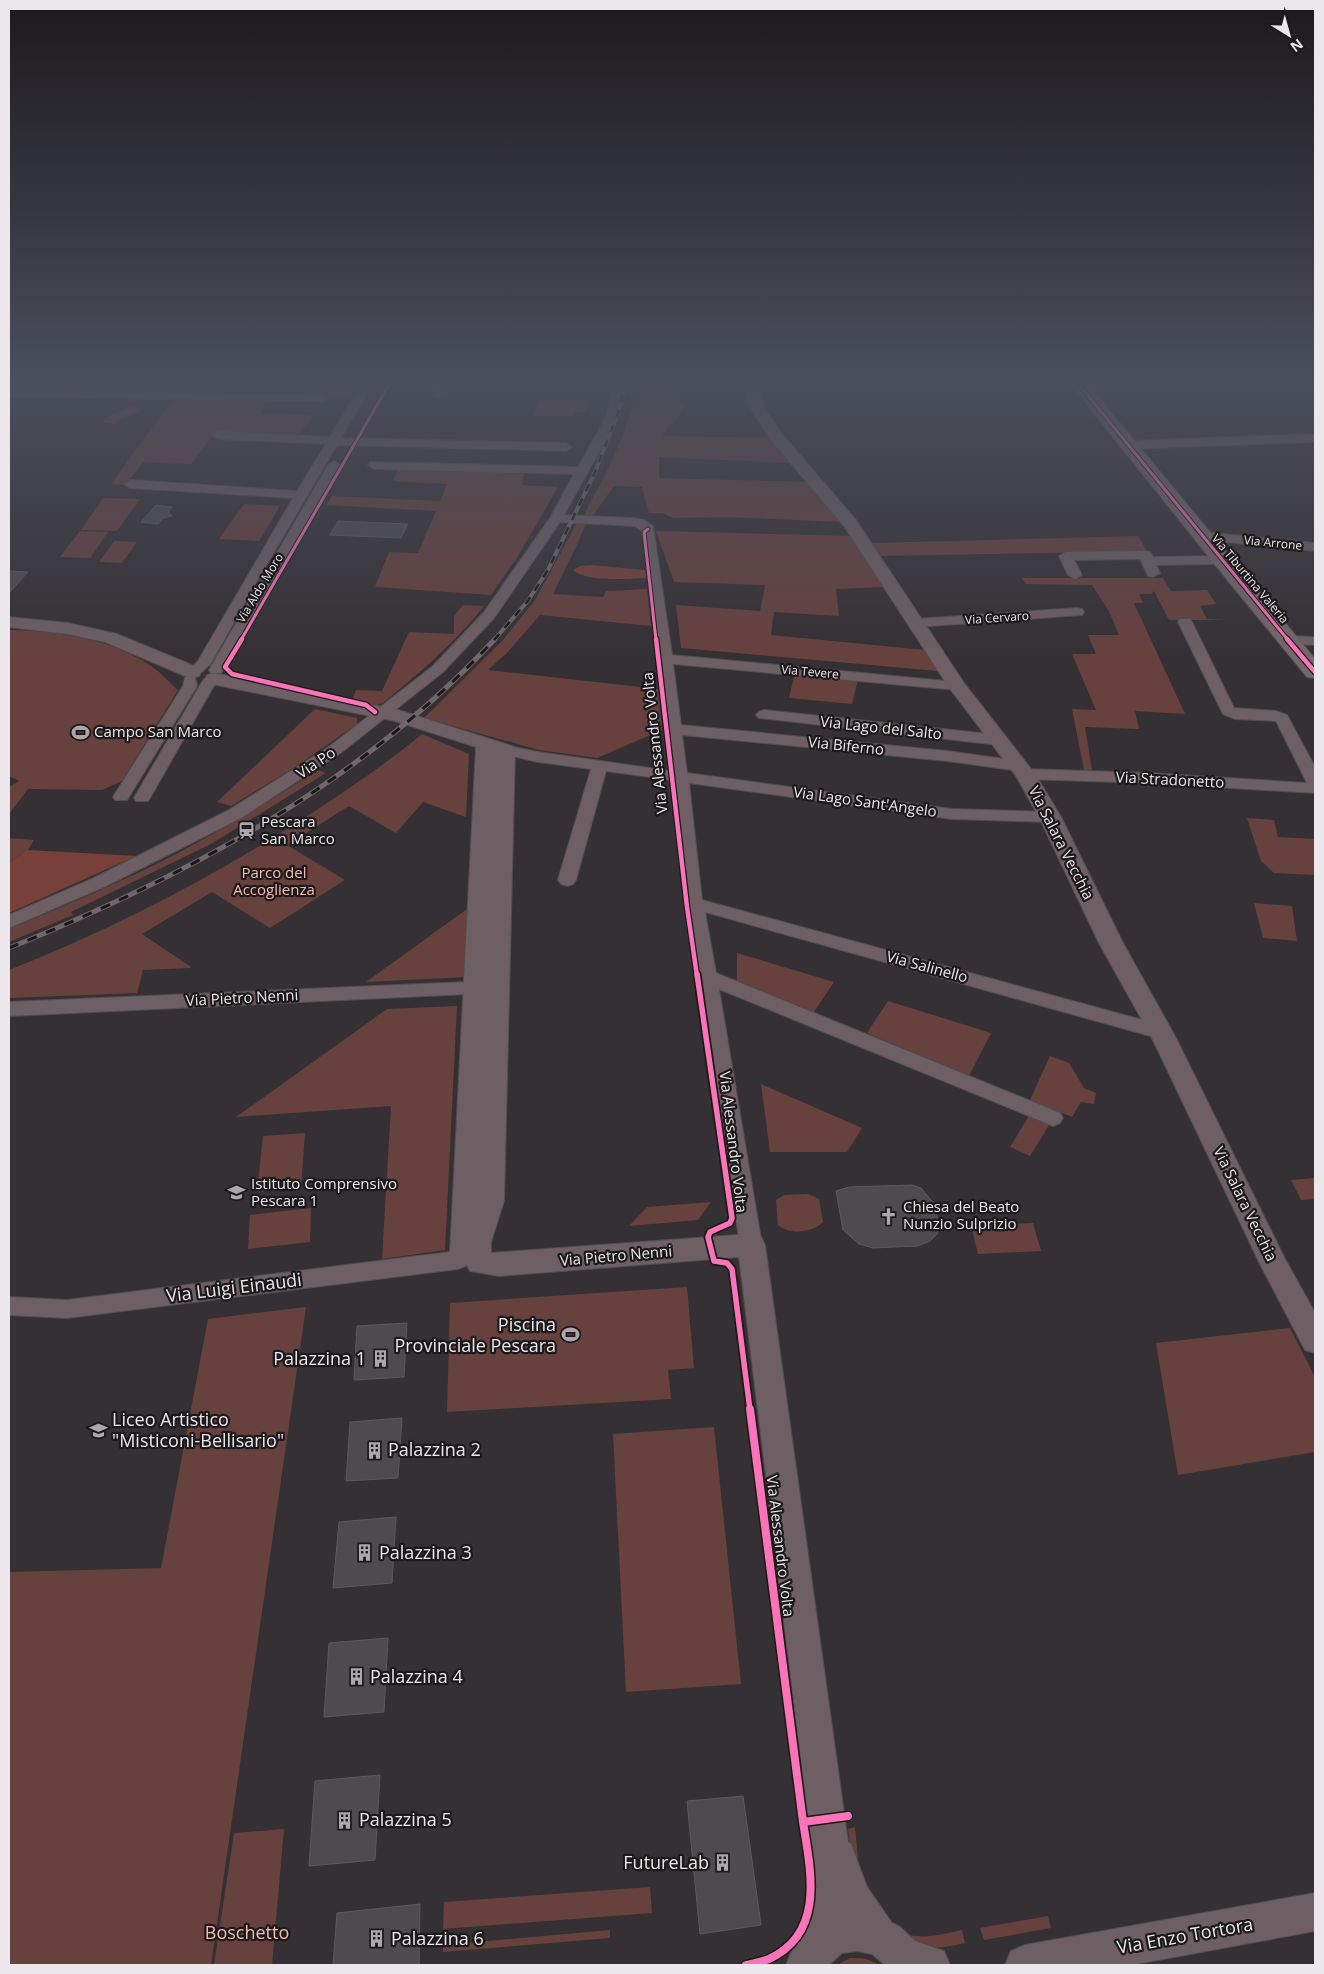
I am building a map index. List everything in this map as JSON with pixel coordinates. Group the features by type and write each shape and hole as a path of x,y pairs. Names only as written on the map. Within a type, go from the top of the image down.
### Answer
{"main road":[{"name":"Via Tiburtina Valeria","path":"1152,473 1221,560 1315,672"}],"street":[{"name":"Via Aldo Moro","path":"121,797 190,686 203,675 204,663 301,495 317,473"},
{"name":"Via Aldo Moro","path":"142,798 203,675 322,473"},
{"path":"556,518 582,473"},
{"name":"Via Salara Vecchia","path":"807,473 850,523 957,686 1022,770 1050,817 1111,943 1161,1032 1274,1264 1315,1341"},
{"path":"130,484 301,495"},
{"name":"Via Alessandro Volta","path":"556,518 632,522 639,523 648,529 694,902 709,977 751,1245 829,1832 832,1897 814,1954"},
{"name":"Via Po","path":"9,922 100,882 235,814 336,749 438,669 489,615 556,518"},
{"name":"Via Arrone","path":"1202,536 1315,547"},
{"name":"Via Tiburtina Valeria","path":"1075,575 1066,556 1145,555 1151,567 1221,560"},
{"name":"Via Cervaro","path":"916,623 1077,612"},
{"path":"9,622 59,627 100,635 139,648 177,668 383,714"},
{"path":"1185,622 1228,712 1282,718 1315,782"},
{"name":"Via Tiburtina Valeria","path":"1288,640 1315,641"},
{"name":"Via Tevere","path":"664,659 957,686"},
{"name":"Via Alessandro Volta","path":"383,714 401,716 496,747 538,757 680,777"},
{"name":"Via Lago del Salto","path":"764,715 999,740"},
{"name":"Via Biferno","path":"673,729 947,756 1022,770"},
{"path":"470,1257 477,1242 490,1201 487,987 496,747"},
{"path":"567,880 600,766"},
{"name":"Via Stradonetto","path":"1022,770 1315,788"},
{"name":"Via Lago Sant'Angelo","path":"680,777 952,814 1050,817"},
{"name":"Via Salinello","path":"694,902 1161,1032"},
{"path":"709,977 1053,1118"},
{"name":"Via Pietro Nenni","path":"9,1009 487,987"},
{"name":"Via Pietro Nenni","path":"470,1257 499,1265 751,1245"},
{"name":"Via Luigi Einaudi","path":"9,1306 67,1309 470,1257"},
{"name":"Via Alessandro Volta","path":"829,1832 852,1898 905,1956"},
{"name":"Via Enzo Tortora","path":"1025,1965 1315,1912"},
{"path":"814,1954 835,1935 849,1932 864,1932 905,1956"}],"green space":[{"path":"119,473 134,473 125,485 111,484"},
{"path":"397,473 502,473 524,474 522,485 558,487 518,556 491,595 375,587 389,552 418,553 436,511 326,505 332,496 440,501 447,484 393,481"},
{"path":"606,473 659,473 659,478 809,482 843,522 726,517 673,518 663,513 649,513 642,487 614,486 594,514 584,517"},
{"path":"103,498 140,499 117,531 81,530"},
{"path":"244,504 280,506 259,541 219,539"},
{"path":"577,523 586,523 553,594 603,597 606,591 647,589 651,626 540,615 507,653 488,670 658,689 662,730 597,758 539,750 424,718 503,640 535,600"},
{"path":"80,531 108,532 90,558 60,557"},
{"path":"656,531 852,536 883,587 836,589 839,616 774,612 771,635 925,650 938,671 681,648 676,605 760,611 765,585 674,582"},
{"path":"1138,536 1147,551 881,556 871,543"},
{"path":"114,541 137,542 122,563 99,562"},
{"path":"1022,578 1163,578 1171,591 1207,590 1216,604 1200,606 1207,619 1225,620 1169,620 1154,591 1151,594 1139,594 1143,603 1134,603 1185,714 1135,711 1139,729 1085,727 1092,770 1084,770 1072,709 1096,710 1072,654 1096,654 1088,635 1119,635 1109,611 1092,585 1026,584"},
{"path":"463,605 484,606 449,645 410,680 383,703 375,705 352,700 356,690 382,691 409,632 454,634 454,616"},
{"name":"Campo San Marco","path":"9,630 48,632 106,644 142,660 158,671 178,690 122,781 102,790 28,789 9,814 9,787 19,781 9,776"},
{"path":"795,672 858,679 852,704 789,698"},
{"path":"315,709 357,718 357,724 295,767 231,806 217,802"},
{"name":"Parco del Accoglienza","path":"422,734 469,754 466,817 423,802 396,833 349,806 287,845 345,880 270,928 212,892 142,934 190,968 143,970 137,993 9,998 9,970 92,935 212,874 327,803 376,770"},
{"path":"318,770 326,773 211,844 71,912 73,915 9,942 9,929 159,863 215,833"},
{"path":"1247,818 1274,820 1278,837 1315,839 1315,875 1274,873 1261,861"},
{"path":"9,838 34,840 28,850 9,863"},
{"path":"1254,903 1292,906 1297,941 1263,938"},
{"path":"467,909 471,909 467,977 366,982"},
{"path":"737,953 834,982 814,1012 737,981"},
{"path":"888,1001 991,1033 969,1076 867,1033"},
{"path":"457,1006 445,1250 382,1259 391,1106 236,1117 387,1009"},
{"path":"1050,1056 1069,1063 1084,1088 1096,1093 1094,1104 1081,1102 1072,1117 1030,1100"},
{"path":"761,1084 862,1128 847,1152 770,1152"},
{"path":"1029,1116 1049,1125 1030,1156 1010,1147"},
{"path":"305,1133 301,1188 257,1192 263,1136"},
{"path":"1315,1178 1315,1199 1301,1200 1291,1180"},
{"path":"808,1194 819,1199 823,1222 813,1229 801,1231 788,1230 778,1225 776,1200 784,1195"},
{"path":"711,1202 698,1220 629,1226 647,1207"},
{"path":"311,1208 310,1242 248,1249 250,1215"},
{"path":"1033,1223 1041,1251 978,1254 971,1226"},
{"name":"Piscina Provinciale Pescara","path":"687,1287 694,1368 668,1370 671,1399 447,1412 450,1303"},
{"path":"306,1307 211,1965 9,1965 9,1572 161,1568 208,1319"},
{"path":"1290,1328 1315,1377 1315,1452 1178,1475 1156,1343"},
{"path":"714,1427 741,1684 626,1692 613,1434"},
{"path":"855,1827 862,1882 867,1897 877,1913 899,1931 916,1936 933,1936 962,1930 965,1943 925,1948 912,1946 897,1939 882,1927 869,1912 857,1890 848,1829"},
{"name":"Boschetto","path":"284,1829 272,1965 214,1965 234,1833"},
{"path":"650,1887 652,1913 443,1929 444,1902"},
{"path":"1048,1916 1051,1928 984,1940 980,1928"},
{"path":"610,1930 610,1938 443,1952 443,1945"},
{"path":"850,1958 862,1958 878,1965 837,1965"}],"shaded area":[{"path":"591,565 645,570 646,578 597,578 579,574 573,570 580,566"},
{"path":"28,850 136,856 9,913 9,863"}],"building":[{"path":"156,505 172,507 168,512 172,516 163,518 158,524 141,522"},
{"path":"338,521 408,524 401,538 330,535"},
{"path":"9,571 28,572 9,593"},
{"name":"Chiesa del Beato Nunzio Sulprizio","path":"912,1185 921,1188 935,1205 939,1227 937,1234 930,1241 917,1246 873,1248 859,1244 843,1230 836,1191 849,1187"},
{"name":"Palazzina 1","path":"407,1323 404,1377 354,1380 357,1326"},
{"name":"Palazzina 2","path":"402,1418 398,1478 346,1481 350,1422"},
{"name":"Palazzina 3","path":"396,1517 392,1583 333,1588 339,1522"},
{"name":"Palazzina 4","path":"388,1638 384,1712 324,1717 329,1643"},
{"name":"Palazzina 5","path":"380,1775 375,1860 309,1866 315,1781"},
{"name":"FutureLab","path":"743,1796 761,1925 700,1934 687,1801"},
{"name":"Palazzina 6","path":"420,1904 419,1965 333,1965 337,1913"}],"railway":[{"path":"494,640 527,602 548,570 594,473"},
{"path":"9,948 76,920 142,889 207,856 269,820 330,781 388,738 443,691 494,640"}],"cycle path":[{"path":"338,473 225,667 232,674 366,705 375,712"},
{"path":"1151,473 1315,672"},
{"path":"648,529 644,532 687,907 732,1218 730,1223 710,1232 708,1237 714,1261 727,1263 732,1269 803,1822"},
{"path":"746,1965 769,1959 787,1948 800,1934 807,1918 811,1900 811,1880 803,1822 848,1816"}],"place":[{"name":"Campo San Marco","path":"80,732"},
{"name":"Pescara San Marco","path":"247,831"},
{"name":"Istituto Comprensivo Pescara 1","path":"237,1193"},
{"name":"Chiesa del Beato Nunzio Sulprizio","path":"889,1216"},
{"name":"Piscina Provinciale Pescara","path":"570,1335"},
{"name":"Palazzina 1","path":"380,1359"},
{"name":"Liceo Artistico \"Misticoni-Bellisario\"","path":"98,1430"},
{"name":"Palazzina 2","path":"374,1450"},
{"name":"Palazzina 3","path":"365,1553"},
{"name":"Palazzina 4","path":"356,1677"},
{"name":"Palazzina 5","path":"345,1820"},
{"name":"FutureLab","path":"723,1863"},
{"name":"Palazzina 6","path":"377,1939"}]}
